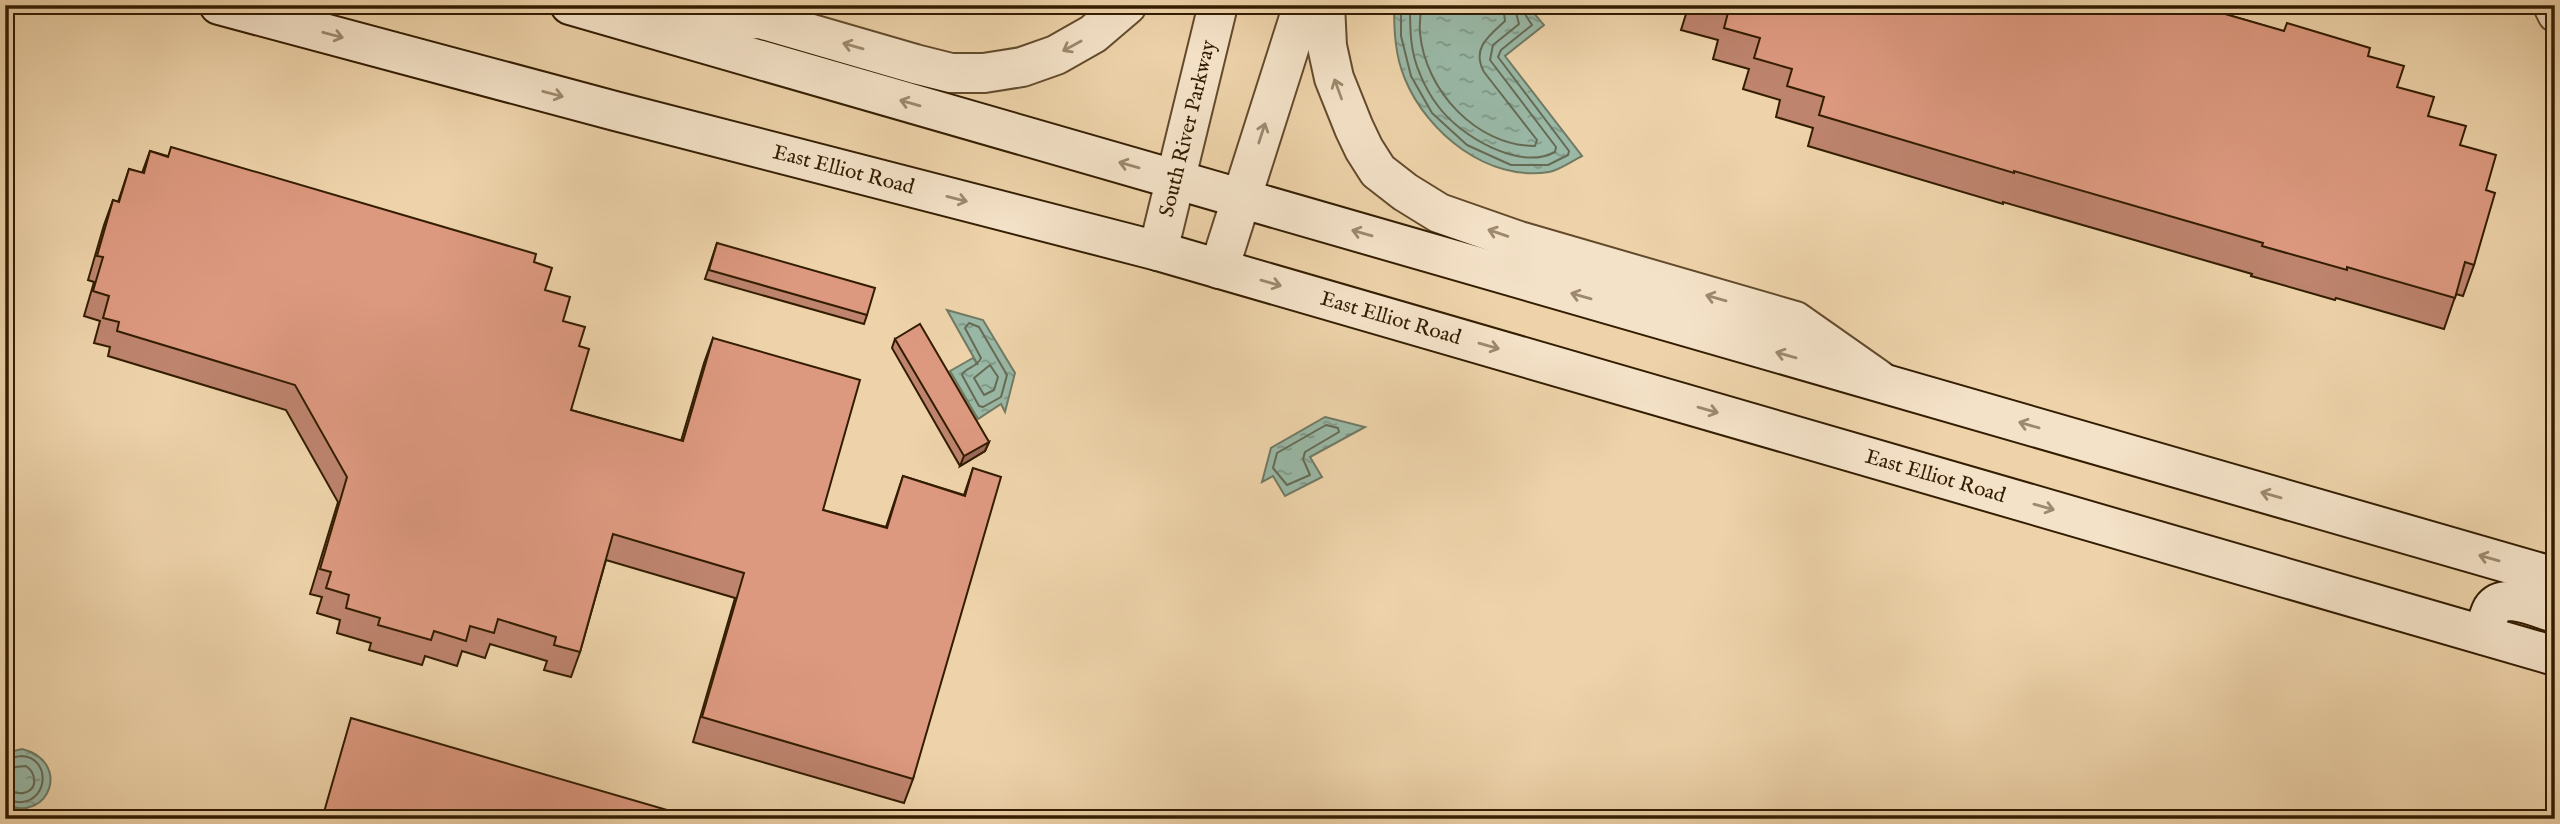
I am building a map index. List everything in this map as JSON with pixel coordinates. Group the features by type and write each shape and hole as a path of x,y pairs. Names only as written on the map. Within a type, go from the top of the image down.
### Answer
{"main road":[{"name":"East Elliot Road","path":"219,5 1158,251 2555,656"},
{"path":"570,5 2555,577"},
{"path":"632,23 760,19 951,73 984,73 1022,67 1056,55 1093,34 1127,5"},
{"name":"South River Parkway","path":"1158,251 1217,5"},
{"path":"1219,269 1303,5"},
{"path":"1325,5 1327,46 1334,78 1354,128 1378,171 1405,192 1439,213 1519,241 1795,321 1884,383"},
{"path":"2484,635 2493,607 2500,602 2510,600 2555,613"}],"street":[{"path":"2550,5 2555,15"}],"water":[{"path":"1394,5 1527,5 1544,25 1505,56 1582,156 1553,171 1526,173 1482,161 1444,135 1428,118 1405,79 1397,52"},
{"path":"947,310 983,320 1015,373 1005,412 1001,404 978,419 950,371 973,358 978,365"},
{"path":"1325,417 1365,427 1310,457 1322,477 1285,496 1273,476 1262,482 1271,448"},
{"path":"22,749 37,756 46,765 50,777 44,798 34,806 21,808 5,805 5,753"}],"building":[{"path":"1715,5 2194,5 2284,31 2287,23 2370,48 2368,56 2404,66 2397,87 2434,97 2428,116 2466,126 2460,145 2496,155 2486,190 2495,193 2474,265 2465,262 2455,298 2262,246 2263,243 1819,115 1824,97 1787,86 1792,69 1754,58 1760,38 1724,28 1729,9"},
{"path":"171,147 536,254 534,262 552,268 545,290 570,297 563,321 585,327 579,346 589,349 571,410 683,441 713,338 860,380 823,510 887,528 903,476 965,496 973,468 1001,477 913,779 702,717 744,573 613,534 580,652 554,645 556,637 498,619 494,633 470,626 466,641 434,631 431,640 378,625 380,618 346,608 349,595 326,588 331,572 320,569 347,477 295,385 117,331 119,322 103,318 109,296 93,291 103,257 97,256 113,200 119,202 129,169 144,173 150,151 168,157"},
{"path":"717,243 875,288 867,315 709,270"},
{"path":"920,324 989,442 964,456 895,339"},
{"path":"351,718 698,819 322,819"}]}
